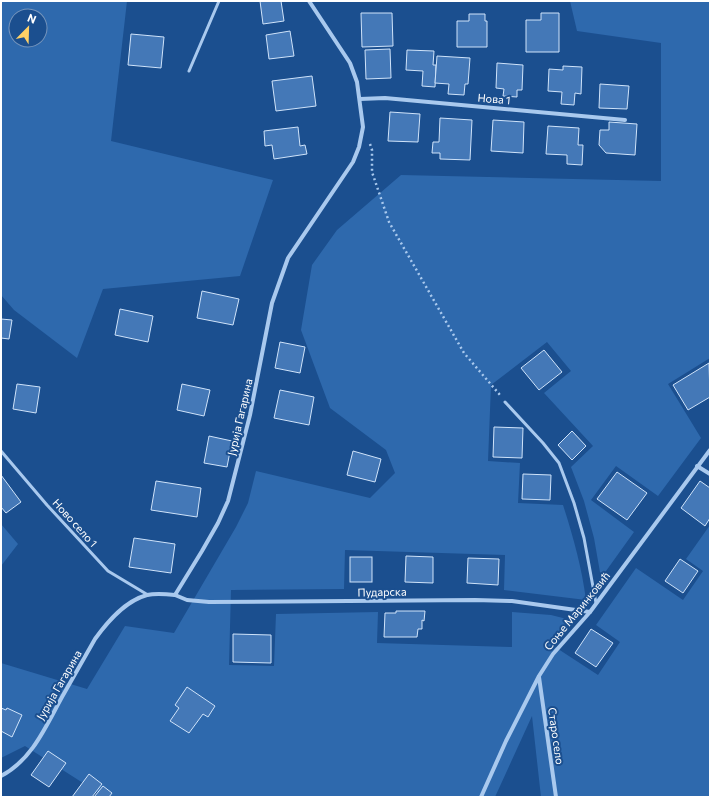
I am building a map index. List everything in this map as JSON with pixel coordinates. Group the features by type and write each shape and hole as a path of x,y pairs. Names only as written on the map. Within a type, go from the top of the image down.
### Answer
{"street":[{"name":"Јурија Гагарина","path":"1,776 22,762 36,744 95,639 106,624 121,610 138,598 148,595 175,595 218,523 228,501 250,415 272,303 288,258 353,162 359,147 363,127 357,82 350,63 309,1"},
{"name":"Нова 1","path":"360,99 385,98 625,120"},
{"name":"Соње Маринковић","path":"481,797 506,740 539,676 553,654 590,612 710,450"},
{"path":"697,466 710,474"},
{"name":"Пударска","path":"175,595 187,600 209,602 512,601 590,612"},
{"name":"Старо село","path":"539,676 556,797"}],"lane":[{"path":"189,71 220,1"},
{"path":"505,402 543,443 559,463 574,503 584,538 596,603"},
{"name":"Ново село 1","path":"1,451 47,505 108,572 148,595"}],"path":[{"path":"363,127 372,150 372,172 389,222 464,353 505,402"}],"shaded area":[{"path":"1,1 127,1 111,141 273,180 240,276 103,289 77,358 14,310 1,295"},
{"path":"570,1 710,1 710,358 668,384 701,438 658,496 616,466 591,500 634,532 601,578 594,538 584,501 571,467 593,446 544,393 571,371 547,342 491,385 488,461 520,463 518,503 563,505 577,552 586,600 504,590 505,555 345,550 344,589 231,590 229,665 274,666 276,614 378,612 377,643 512,647 512,612 551,615 571,620 552,645 598,675 620,642 596,625 636,568 683,600 703,571 686,559 710,525 710,797 541,797 532,716 495,797 105,797 25,746 1,758 1,663 87,689 125,626 174,633 236,527 248,503 256,471 370,498 395,473 386,450 330,408 301,330 312,265 337,230 401,175 661,181 661,43 577,31"},
{"path":"1,524 18,544 1,566"}],"building":[{"path":"260,1 281,1 284,21 263,24"},
{"path":"361,13 392,13 393,46 362,47"},
{"path":"541,13 559,13 559,52 526,52 526,20 541,20"},
{"path":"469,14 485,14 485,21 487,21 487,47 457,47 457,21 469,21"},
{"path":"290,31 294,56 269,59 266,35"},
{"path":"131,34 164,37 161,68 128,65"},
{"path":"390,49 391,78 366,79 365,50"},
{"path":"407,50 434,51 433,65 436,65 435,87 422,86 423,71 406,70"},
{"path":"437,56 470,58 468,84 465,84 464,95 448,94 449,84 435,83"},
{"path":"497,63 523,65 522,90 517,90 517,97 503,96 504,89 496,88"},
{"path":"563,66 582,67 581,94 575,93 574,105 561,104 562,92 548,91 549,69 563,70"},
{"path":"312,76 316,106 276,111 272,81"},
{"path":"600,84 629,86 627,109 599,108"},
{"path":"390,112 420,114 418,142 388,141"},
{"path":"440,118 472,120 470,160 440,159 440,153 432,153 433,142 439,142"},
{"path":"493,120 524,122 523,153 491,151"},
{"path":"609,122 637,124 635,155 606,153 599,145 600,130 609,130"},
{"path":"548,126 579,128 578,145 583,145 582,165 567,164 567,155 546,154"},
{"path":"298,127 300,146 305,145 307,154 274,159 272,145 265,146 264,131"},
{"path":"202,291 239,299 233,325 197,318"},
{"path":"120,309 153,316 148,342 115,335"},
{"path":"1,319 12,320 9,339 1,338"},
{"path":"280,342 305,347 300,373 275,368"},
{"path":"544,350 562,372 539,390 521,368"},
{"path":"709,363 710,397 688,410 673,385"},
{"path":"17,384 40,387 36,413 13,409"},
{"path":"182,384 210,390 204,416 177,410"},
{"path":"280,390 314,397 309,425 274,418"},
{"path":"494,427 523,428 522,458 493,457"},
{"path":"572,431 586,446 572,460 558,445"},
{"path":"209,436 232,441 227,467 204,463"},
{"path":"353,451 381,459 375,482 347,475"},
{"path":"617,472 647,493 627,520 597,499"},
{"path":"523,474 551,475 550,500 522,499"},
{"path":"1,475 21,502 6,513 1,507"},
{"path":"156,481 201,488 197,517 151,510"},
{"path":"700,481 710,488 710,518 705,526 681,508"},
{"path":"134,538 175,544 171,573 129,567"},
{"path":"406,556 433,557 433,583 405,582"},
{"path":"350,557 372,557 372,582 350,582"},
{"path":"468,558 499,559 498,585 467,583"},
{"path":"680,559 698,571 683,593 665,581"},
{"path":"396,611 425,611 424,621 422,620 422,629 418,629 417,637 384,637 385,613 396,613"},
{"path":"591,629 613,643 596,667 575,653"},
{"path":"233,634 271,635 271,663 233,662"},
{"path":"187,687 215,706 208,717 203,714 189,733 170,721 179,708 175,705"},
{"path":"1,708 6,710 7,708 22,715 12,737 1,731"},
{"path":"48,751 66,763 49,787 31,775"},
{"path":"89,774 102,784 92,797 72,797"},
{"path":"103,786 112,793 109,797 94,797"}]}
